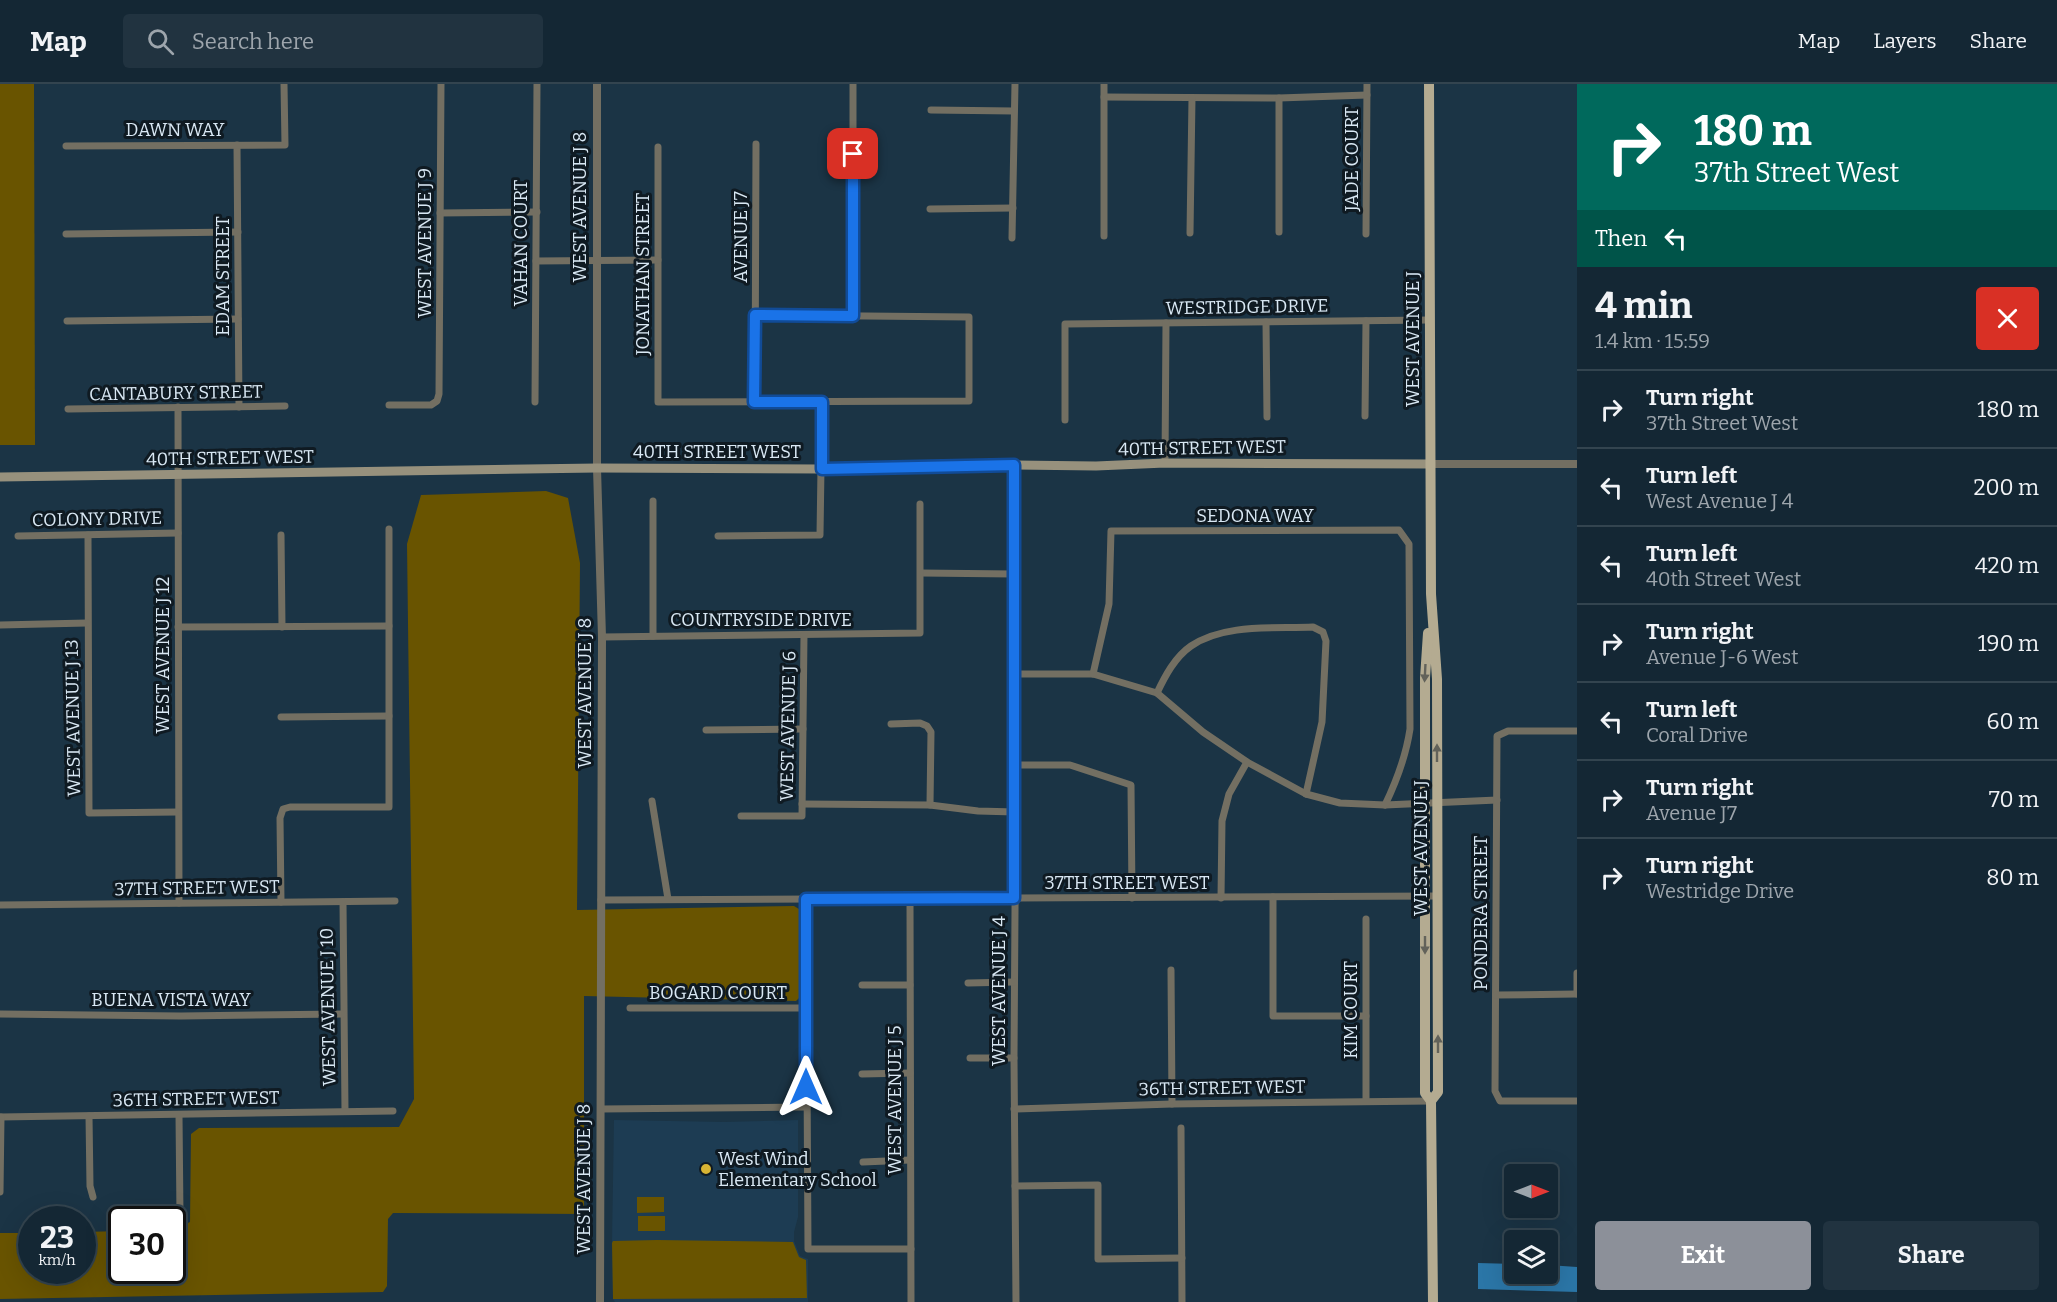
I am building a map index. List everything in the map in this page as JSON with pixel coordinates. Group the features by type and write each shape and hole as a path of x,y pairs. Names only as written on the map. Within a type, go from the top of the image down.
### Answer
{"main road":[{"name":"WEST AVENUE J","path":"1429,84 1431,594 1437,679 1438,803 1438,1092 1431,1101"},
{"name":"40TH STREET WEST","path":"0,477 597,468 822,469 1014,465 1430,464"},
{"name":"WEST AVENUE J","path":"1431,594 1425,678 1425,1093 1431,1101 1433,1302"}],"street":[{"name":"DAWN WAY","path":"66,146 285,145 284,84"},
{"name":"WEST AVENUE J 9","path":"389,405 431,405 437,401 439,394 441,84"},
{"name":"VAHAN COURT","path":"535,402 537,84"},
{"name":"WEST AVENUE J 8","path":"597,84 597,468 602,637 600,1302"},
{"path":"853,84 853,316"},
{"path":"1012,238 1015,84"},
{"path":"1104,84 1104,236"},
{"name":"JADE COURT","path":"1366,234 1367,84"},
{"path":"1104,97 1279,98 1367,95"},
{"path":"1190,233 1192,98"},
{"path":"1279,98 1279,232"},
{"path":"930,110 1014,111"},
{"name":"AVENUE J7","path":"754,402 756,144"},
{"name":"EDAM STREET","path":"237,145 239,407"},
{"name":"JONATHAN STREET","path":"658,147 658,402 754,402"},
{"path":"930,209 1012,208"},
{"path":"440,213 537,212"},
{"path":"66,234 238,232"},
{"path":"536,261 658,260"},
{"path":"754,402 969,401 969,317 755,315"},
{"path":"67,321 238,319"},
{"name":"WESTRIDGE DRIVE","path":"1065,420 1065,324 1429,320"},
{"path":"1365,416 1366,321"},
{"path":"1266,322 1267,417"},
{"path":"1165,464 1166,323"},
{"path":"718,536 820,535 822,402"},
{"name":"CANTABURY STREET","path":"68,409 285,406"},
{"name":"WEST AVENUE J 12","path":"178,407 179,903"},
{"name":"40TH STREET WEST","path":"1430,464 1577,464"},
{"name":"WEST AVENUE J 4","path":"1014,465 1016,1302"},
{"path":"653,501 653,636"},
{"path":"920,504 921,573 1013,574"},
{"path":"281,902 280,818 283,809 290,807 389,807 389,529"},
{"name":"SEDONA WAY","path":"1093,674 1109,604 1111,531 1400,530"},
{"name":"WEST AVENUE J","path":"1385,805 1401,769 1410,729 1409,544 1400,530"},
{"name":"COLONY DRIVE","path":"18,536 178,533"},
{"name":"WEST AVENUE J 13","path":"88,535 89,813 178,812"},
{"path":"281,535 282,627"},
{"name":"COUNTRYSIDE DRIVE","path":"602,637 920,633 921,573"},
{"path":"0,625 87,623"},
{"path":"178,627 389,626"},
{"path":"1157,693 1168,670 1191,646 1208,637 1236,630 1313,627 1323,632 1326,641 1322,722 1306,794"},
{"name":"WEST AVENUE J 6","path":"741,816 802,816 804,635"},
{"path":"1014,674 1093,674 1157,693 1203,732 1247,762 1306,794 1340,803 1385,805 1497,800"},
{"path":"281,717 389,716"},
{"path":"891,724 920,723 927,726 931,732 930,805"},
{"path":"706,730 803,729"},
{"name":"PONDERA STREET","path":"1577,731 1508,731 1497,736 1495,1091 1500,1101 1577,1101"},
{"path":"1221,898 1222,820 1229,794 1247,762"},
{"path":"1016,765 1070,765 1131,785 1132,898"},
{"path":"652,801 668,899"},
{"path":"802,804 930,805 978,811 1015,812"},
{"name":"37TH STREET WEST","path":"601,900 1438,896"},
{"path":"1273,897 1273,1016 1366,1016"},
{"path":"806,899 808,1249 911,1249"},
{"name":"WEST AVENUE J 5","path":"910,899 911,1302"},
{"name":"37TH STREET WEST","path":"0,905 395,901"},
{"name":"WEST AVENUE J 10","path":"343,902 345,1111"},
{"name":"KIM COURT","path":"1366,919 1366,1100"},
{"path":"1172,970 1172,1104"},
{"path":"1496,995 1577,994 1577,973"},
{"path":"968,983 1014,982"},
{"path":"862,985 910,985"},
{"name":"BOGARD COURT","path":"630,1008 806,1008"},
{"name":"BUENA VISTA WAY","path":"0,1014 181,1016 343,1014"},
{"path":"970,1058 1014,1058"},
{"path":"862,1074 910,1073"},
{"name":"36TH STREET WEST","path":"1014,1108 1366,1100 1431,1101"},
{"path":"601,1109 806,1107"},
{"name":"36TH STREET WEST","path":"1,1117 393,1111"},
{"path":"179,1115 180,1206"},
{"path":"89,1116 90,1186 93,1197"},
{"path":"0,1192 1,1117"},
{"path":"1181,1128 1182,1302"},
{"path":"863,1162 910,1160"},
{"path":"1015,1186 1098,1185 1098,1259 1182,1258"}],"shaded area":[{"path":"0,84 34,84 35,445 0,445"},
{"path":"546,491 568,498 580,563 577,910 794,906 799,909 800,913 799,998 796,1001 584,996 584,1214 393,1213 388,1219 387,1286 383,1292 0,1299 0,1233 18,1233 18,1284 96,1284 96,1232 108,1231 108,1284 186,1284 186,1224 190,1222 191,1134 199,1128 399,1127 414,1099 407,544 421,495"},
{"name":"West Wind Elementary School","path":"614,1120 724,1122 798,1120 798,1217 794,1241 800,1256 808,1259 808,1302 615,1302 613,1299 612,1243"},
{"path":"637,1197 664,1197 664,1212 637,1213"},
{"path":"638,1216 665,1216 665,1231 638,1231"},
{"path":"613,1241 793,1242 799,1257 806,1260 807,1298 613,1299"}],"water":[{"path":"1478,1263 1504,1264 1504,1284 1558,1284 1558,1266 1577,1267 1577,1292 1478,1289"}],"place":[{"name":"West Wind Elementary School","path":"706,1169"}],"route":[{"path":"806,1087 806,899 1014,898 1016,765 1014,465 822,469 822,402 754,402 755,315 853,316 853,154"}]}
